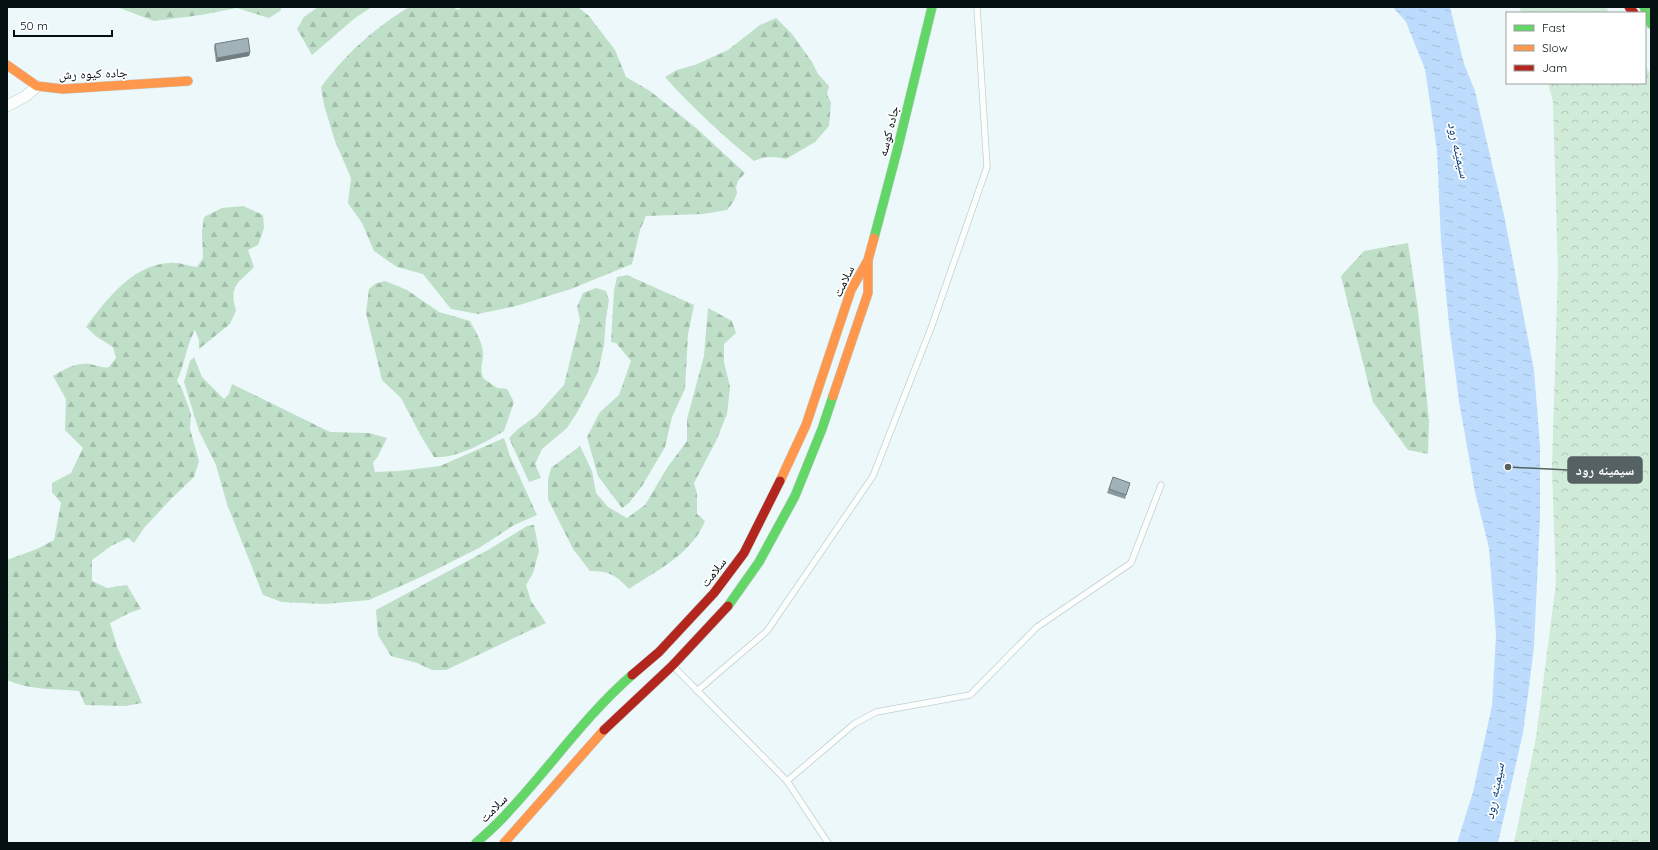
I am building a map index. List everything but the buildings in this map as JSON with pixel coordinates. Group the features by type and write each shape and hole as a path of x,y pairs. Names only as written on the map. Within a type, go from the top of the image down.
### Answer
{"main road":[{"name":"جاده کوسه","path":"868,260 897,151 932,7"},
{"path":"1644,7 1651,24"},
{"name":"جاده کیوه رش","path":"7,65 37,86 64,89 188,81"},
{"name":"سلامت","path":"476,843 509,812 555,756 617,688 666,659 724,611 759,562 794,496 822,429 868,293 868,260"},
{"name":"سلامت","path":"504,843 598,736 628,705 666,659 744,553 806,425 851,290 868,260"}],"street":[{"path":"7,106 26,96 37,86"}],"lane":[{"path":"697,691 767,631 873,476 931,328 987,167 977,7"},
{"path":"786,781 854,724 876,712 970,695 1037,627 1131,563 1161,485"},
{"path":"666,659 786,781 828,843"}],"green space":[{"path":"117,7 282,7 280,11 269,18 237,8 201,15 154,21"},
{"path":"318,7 372,7 355,18 312,55 297,29 304,17"},
{"path":"409,7 451,7 459,10 461,7 578,7 589,16 615,50 626,77 650,91 695,127 745,173 738,181 736,187 737,193 734,201 727,210 703,214 646,216 640,230 632,264 571,289 516,306 478,314 451,309 423,274 397,267 374,251 362,223 348,203 351,178 335,141 324,105 321,87 350,53 372,33"},
{"path":"1519,7 1606,7 1609,12 1522,12"},
{"path":"776,18 792,34 812,62 818,74 829,86 827,94 831,103 829,126 815,142 786,159 770,157 754,161 730,141 665,77 677,70 695,65 728,50 760,25"},
{"path":"1646,67 1651,75 1651,843 1514,843 1536,738 1556,583 1552,467 1558,271 1553,102 1548,84 1646,84"},
{"path":"243,206 263,215 264,228 258,245 248,250 254,267 236,285 233,295 236,310 230,324 199,349 199,340 195,330 177,381 182,389 191,414 190,429 199,461 194,477 144,528 134,543 128,538 111,546 92,560 92,581 107,588 127,585 141,609 129,613 110,623 117,647 142,703 125,706 85,705 79,691 24,686 7,680 7,560 37,549 54,540 61,503 52,492 52,483 71,473 83,448 65,430 66,399 53,376 80,364 109,367 116,358 113,347 97,337 86,327 102,306 122,285 144,270 157,265 173,263 197,267 203,258 202,231 204,217 222,208"},
{"path":"1408,243 1418,310 1429,421 1428,454 1408,450 1373,402 1341,276 1364,251"},
{"path":"627,275 694,305 688,334 685,389 672,417 665,447 642,486 629,503 622,508 598,476 587,437 600,412 619,395 631,361 616,343 611,342 614,291 617,277"},
{"path":"385,281 407,290 439,312 470,321 479,338 483,351 481,368 483,378 497,388 507,389 514,402 504,431 480,445 461,453 443,457 434,457 401,398 382,380 366,313 369,289 375,284"},
{"path":"596,288 606,291 609,300 604,345 598,372 578,411 567,428 542,449 535,464 541,478 529,482 509,438 518,429 536,416 564,385 580,320 577,307 583,293"},
{"path":"708,308 732,321 736,333 724,344 724,362 730,387 727,414 716,441 694,483 697,494 697,514 705,521 692,543 683,552 662,568 629,589 620,580 612,575 590,571 573,549 548,499 548,480 551,468 580,446 592,471 596,493 608,507 627,518 645,505 667,468 687,441 687,419 704,356"},
{"path":"194,357 202,377 224,399 229,394 232,384 330,432 369,433 387,438 373,463 375,472 399,471 440,466 504,438 510,456 537,515 514,525 479,548 421,577 369,600 325,604 282,602 263,595 227,504 216,465 199,431 184,382 190,361"},
{"path":"534,525 539,551 533,573 526,585 531,601 546,623 446,670 432,670 417,663 391,656 378,635 376,610 488,550 527,526"}],"water":[{"path":"1393,7 1450,7 1464,64 1475,91 1504,215 1534,370 1540,446 1540,517 1534,647 1523,733 1498,843 1457,843 1473,792 1492,706 1496,635 1489,548 1475,492 1459,401 1449,324 1441,241 1437,150 1425,69 1406,22"}],"traffic: fast":[{"path":"874,238 932,7"},
{"path":"1644,7 1651,24"},
{"path":"728,606 759,562 795,496 822,429 833,396"},
{"path":"476,843 493,828 524,794 599,707 632,675"}],"traffic: slow":[{"path":"7,65 37,86 63,89 188,81"},
{"path":"780,481 806,425 851,290 868,260 874,238"},
{"path":"833,396 868,293 868,261"},
{"path":"504,843 604,730"}],"traffic: jam":[{"path":"1629,7 1633,12"},
{"path":"632,675 659,652 714,593 744,553 780,481"},
{"path":"604,730 672,666 728,606"}],"place":[{"name":"سیمینه رود","path":"1508,467"}]}
